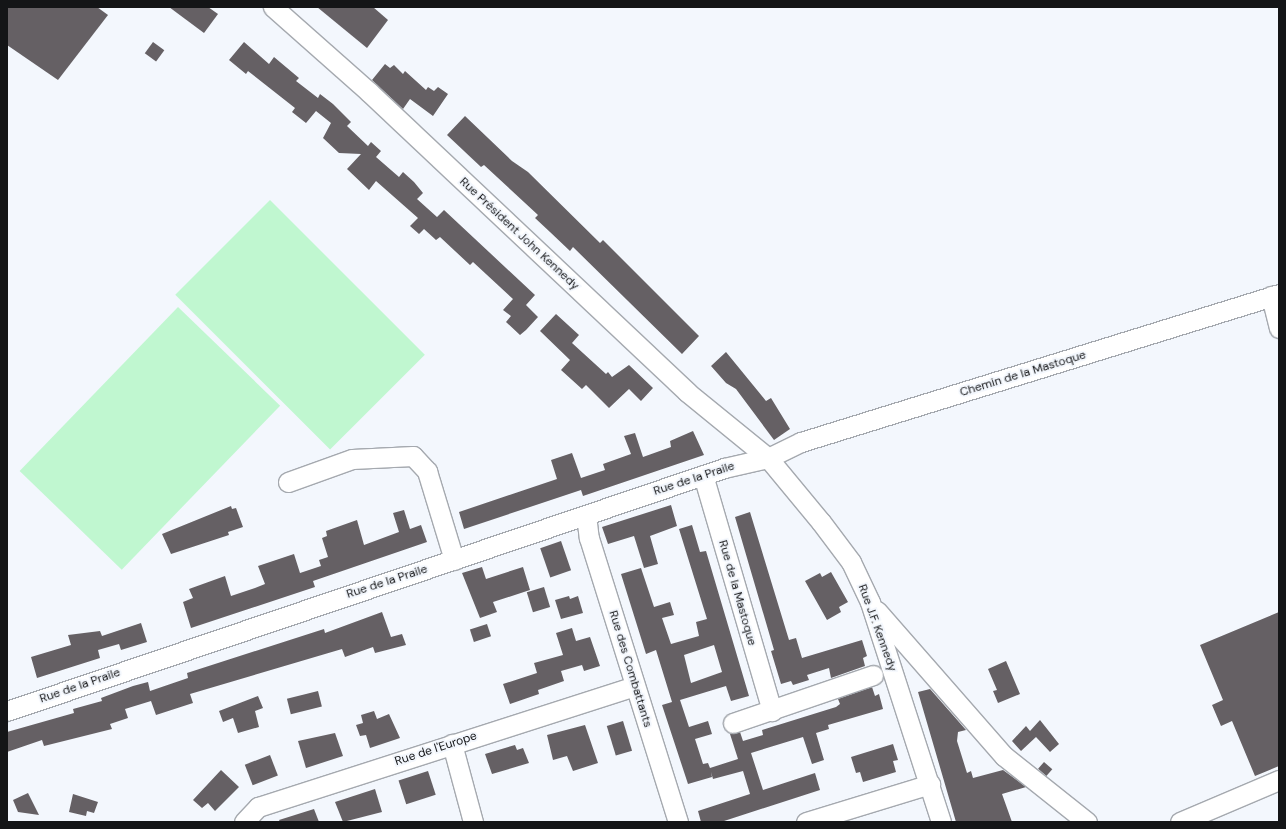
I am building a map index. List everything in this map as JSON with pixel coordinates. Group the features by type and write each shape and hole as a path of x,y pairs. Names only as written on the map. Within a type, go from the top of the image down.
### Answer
{"street":[{"name":"Rue Président John Kennedy","path":"273,7 369,92 687,392 768,458"},
{"name":"Chemin de la Mastoque","path":"768,458 801,442 1275,295"},
{"path":"1275,295 1279,328"},
{"path":"288,482 352,459 413,456 427,471 454,560"},
{"name":"Rue de la Praile","path":"7,711 703,475 768,458"},
{"name":"Rue J.F. Kennedy","path":"768,458 851,562 870,602 930,784 941,822"},
{"name":"Rue de la Mastoque","path":"703,475 772,711"},
{"name":"Rue des Combattants","path":"586,515 589,538 634,686 678,822"},
{"path":"870,602 1004,756 1087,822"},
{"path":"732,723 772,711 873,675"},
{"name":"Rue de l'Europe","path":"244,822 258,807 634,686"},
{"path":"452,744 473,822"},
{"path":"1180,822 1279,780"},
{"path":"806,822 930,784"}],"green space":[{"path":"270,200 425,355 330,450 175,295"},
{"path":"178,307 280,406 122,570 20,471"}],"building":[{"path":"7,7 97,7 108,15 58,80 7,45"},
{"path":"169,7 208,7 218,14 204,33"},
{"path":"317,7 373,7 388,20 367,48"},
{"path":"153,42 164,50 156,62 145,53"},
{"path":"244,42 269,64 274,57 299,78 296,81 318,98 320,94 333,104 351,122 347,126 368,146 371,142 381,151 376,157 399,177 403,172 414,182 423,193 417,199 437,217 444,210 535,295 526,305 538,317 526,330 520,335 506,322 511,316 503,310 513,299 473,262 470,265 440,237 436,240 424,229 419,234 410,226 418,218 376,181 369,190 347,169 361,154 339,153 323,138 331,123 316,111 306,123 292,112 295,108 248,71 246,74 229,60"},
{"path":"385,64 390,68 394,65 403,74 405,71 426,90 428,87 434,91 438,87 448,94 433,116 410,99 403,109 372,80"},
{"path":"465,116 512,161 528,172 600,243 603,240 699,336 682,354 573,247 570,251 535,218 538,215 484,165 481,167 447,135"},
{"path":"556,314 579,335 572,343 606,374 608,372 612,377 629,365 653,388 641,401 629,389 609,408 586,385 582,389 561,370 570,360 540,331"},
{"path":"726,352 766,401 771,398 790,429 774,440 736,389 726,383 711,366"},
{"path":"693,431 704,455 583,496 581,490 464,529 459,512 557,479 551,460 572,453 581,478 605,470 603,464 631,454 624,436 635,433 643,457 671,447 670,441"},
{"path":"671,505 677,526 650,536 658,564 644,568 634,536 608,544 602,527"},
{"path":"231,506 232,509 236,508 243,527 228,532 229,535 171,554 162,534"},
{"path":"404,510 410,529 421,525 427,542 313,581 315,587 191,628 183,602 193,598 189,589 225,576 231,596 255,588 265,584 258,566 294,554 300,573 321,566 319,560 328,557 322,538 327,536 326,531 357,520 364,545 399,532 393,513"},
{"path":"750,512 789,640 796,638 802,658 862,640 867,656 863,658 865,666 831,678 829,668 807,675 809,680 793,685 791,681 781,684 771,651 774,650 735,517"},
{"path":"692,525 700,552 706,551 749,696 731,701 726,686 680,700 689,727 708,721 712,734 695,739 703,764 708,763 710,768 738,759 730,734 740,732 743,741 763,735 762,730 836,707 840,704 838,699 872,687 875,696 879,694 883,709 828,725 829,729 816,733 824,760 812,764 803,737 751,753 763,790 815,773 820,790 721,822 701,822 698,811 750,794 743,771 713,779 711,772 712,777 688,784 662,705 672,702 656,650 646,654 621,574 641,568 654,607 670,602 674,615 662,618 671,644 699,636 696,622 707,619 679,529","holes":["714,645 722,672 691,683 684,655"]},
{"path":"561,541 571,570 550,577 540,548"},
{"path":"482,567 486,579 523,567 530,590 493,602 497,612 480,618 462,573"},
{"path":"831,572 848,602 839,607 841,612 827,620 805,581 820,573 822,577"},
{"path":"544,587 550,607 533,612 527,592"},
{"path":"569,596 570,599 578,596 583,613 561,619 555,600"},
{"path":"382,612 391,637 402,634 406,645 375,653 373,647 345,657 342,649 190,694 193,703 156,715 151,701 125,709 128,718 110,724 112,729 44,746 42,740 7,752 7,732 74,713 73,709 102,701 101,698 133,686 148,682 150,691 188,678 187,673 324,629 325,633"},
{"path":"1279,612 1279,766 1255,776 1232,721 1221,726 1212,705 1223,700 1200,645"},
{"path":"141,623 147,642 121,650 119,644 98,650 100,658 37,678 31,657 71,645 68,635 100,631 102,636"},
{"path":"487,624 491,636 474,642 470,630"},
{"path":"572,628 576,641 590,637 600,666 584,671 582,665 561,671 564,681 538,690 539,694 510,704 503,684 537,673 534,663 563,655 556,633"},
{"path":"1006,661 1020,694 998,703 993,691 997,690 988,669"},
{"path":"930,689 966,730 958,732 957,741 967,773 971,771 973,778 1003,770 1026,787 1002,794 1012,822 956,822 918,692"},
{"path":"318,691 322,707 291,714 287,699"},
{"path":"258,696 263,708 255,711 259,727 238,733 233,718 223,722 219,711"},
{"path":"374,711 377,719 389,714 400,738 370,748 366,735 360,736 356,725 363,723 361,715"},
{"path":"1040,720 1059,744 1050,752 1036,737 1021,751 1012,741 1026,726 1030,731"},
{"path":"623,721 632,751 616,756 607,726"},
{"path":"585,725 598,763 573,771 567,756 553,760 547,735"},
{"path":"335,733 343,756 306,768 298,741"},
{"path":"893,744 898,760 893,761 896,772 863,782 860,772 856,773 851,757"},
{"path":"515,745 517,750 523,748 529,763 492,774 485,754"},
{"path":"270,755 278,776 253,785 245,765"},
{"path":"1044,762 1052,769 1046,776 1038,769"},
{"path":"221,770 239,787 215,811 208,803 202,808 193,800"},
{"path":"428,771 436,795 406,804 399,781"},
{"path":"375,789 382,812 343,822 335,802"},
{"path":"28,793 39,815 18,812 13,800"},
{"path":"73,794 98,802 94,813 87,811 86,816 69,812"},
{"path":"314,809 319,822 280,822 279,820"}]}
